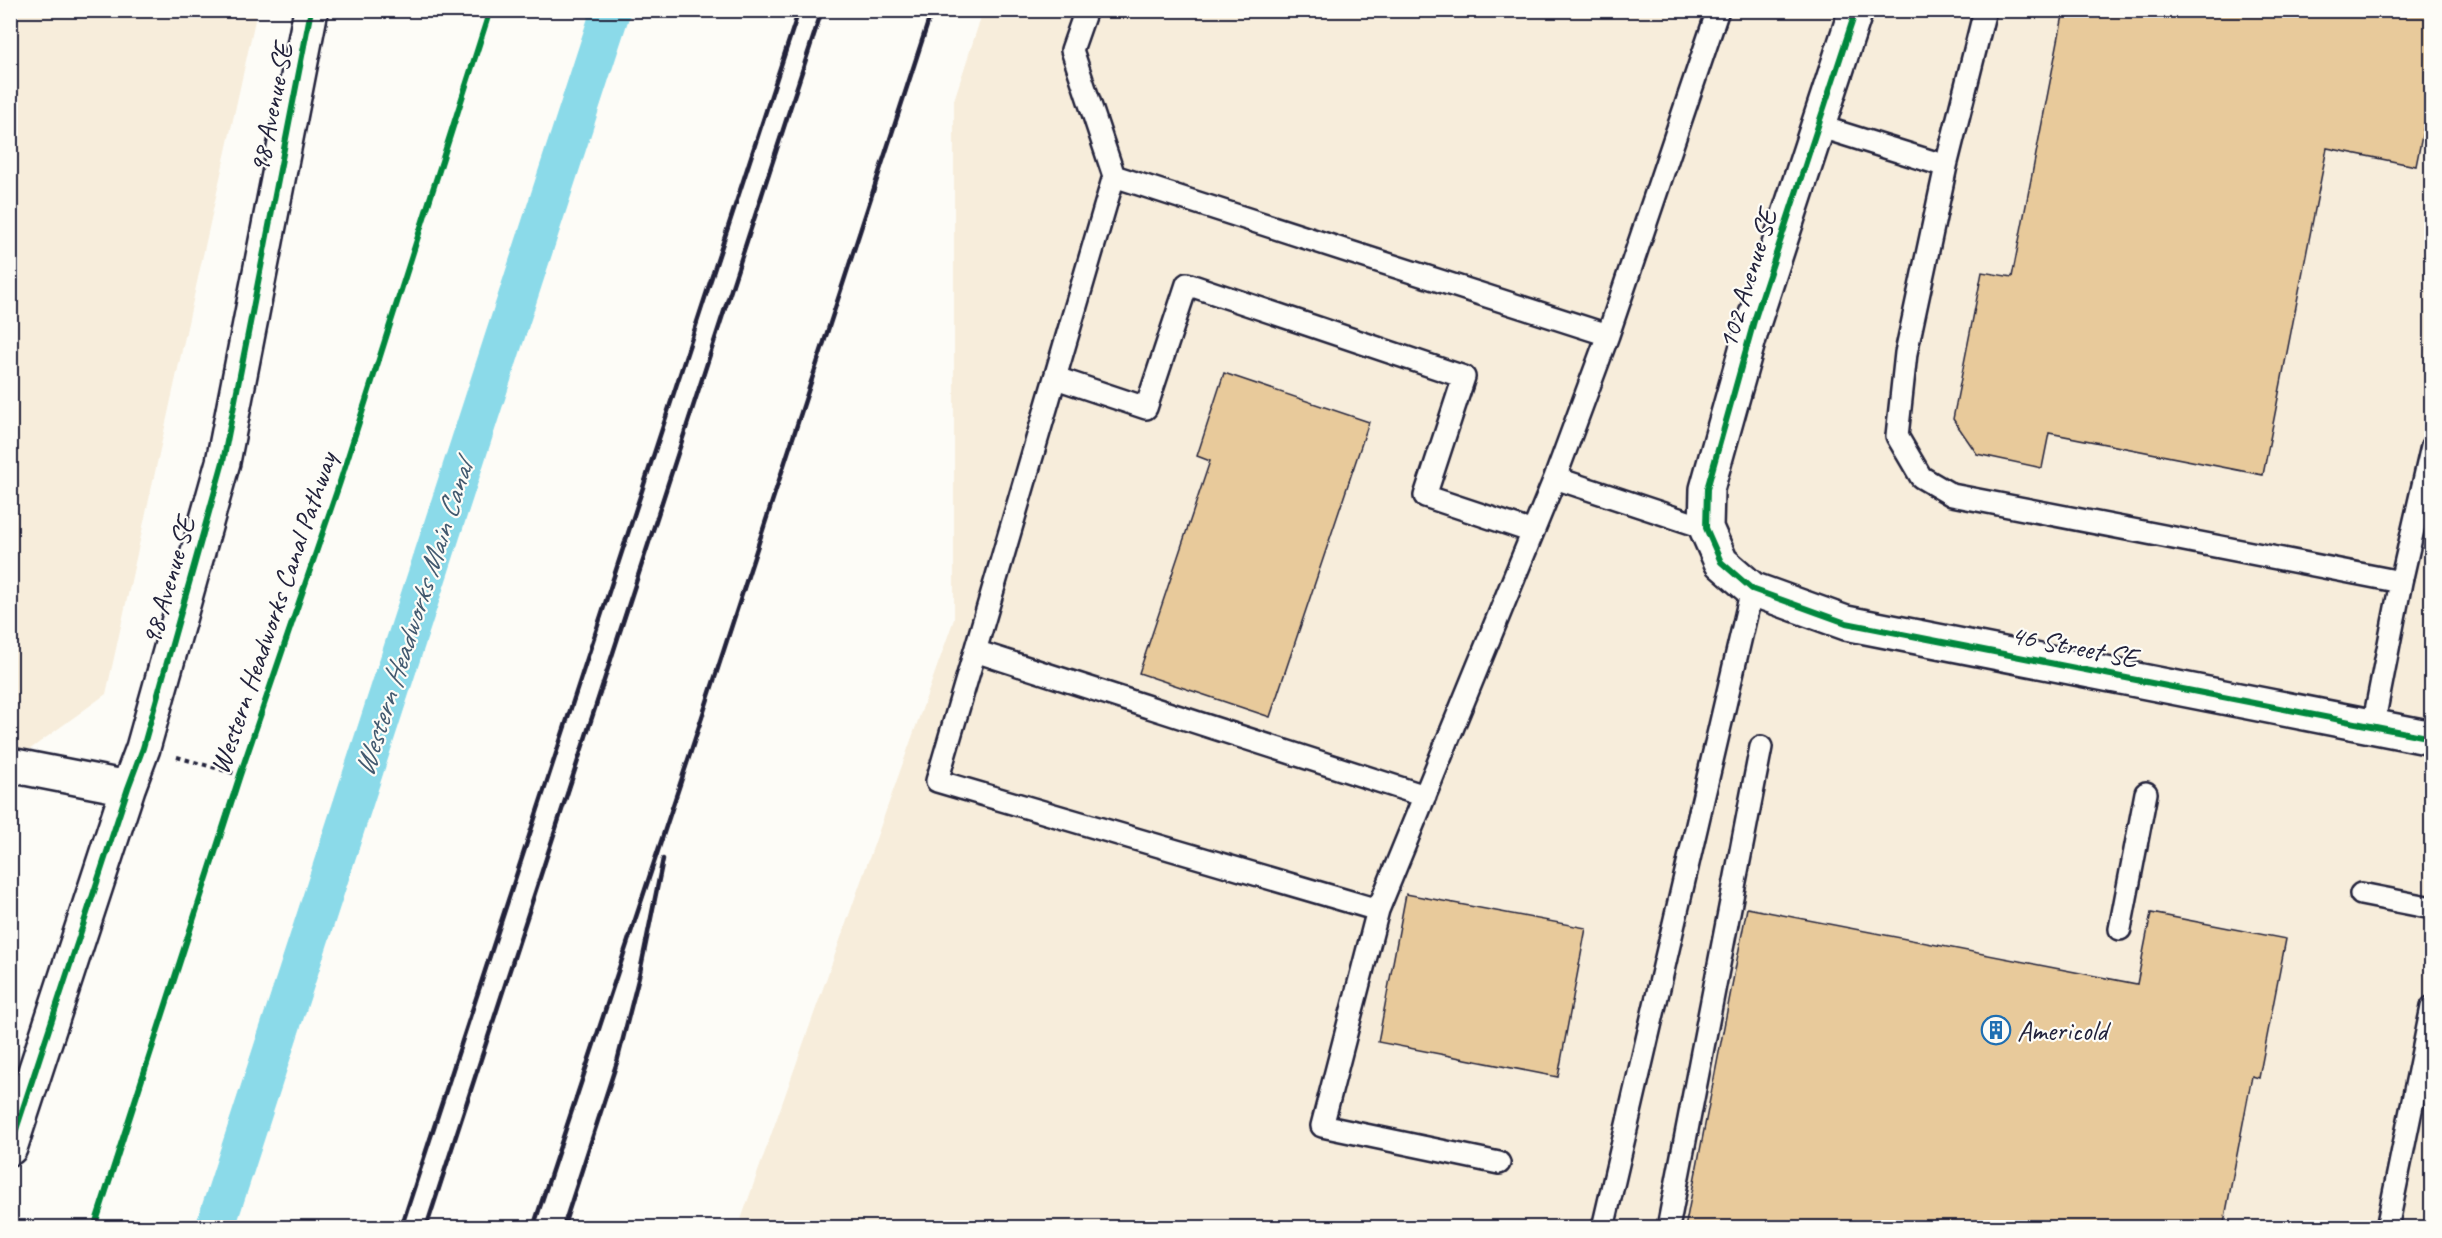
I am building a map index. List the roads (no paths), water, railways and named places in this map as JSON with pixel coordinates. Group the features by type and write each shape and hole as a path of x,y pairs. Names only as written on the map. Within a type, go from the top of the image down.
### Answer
{"street":[{"name":"98 Avenue SE","path":"10,1148 143,748 223,462 311,10"},
{"name":"102 Avenue SE","path":"1721,562 1707,528 1707,489 1754,321 1856,10"},
{"name":"46 Street SE","path":"1721,562 1752,589 1846,623 2432,738"},
{"path":"10,765 128,788"}],"lane":[{"path":"1086,10 1072,50 1114,176 937,781 1378,910"},
{"path":"1499,1163 1322,1126 1378,910 1555,478 1608,335 1718,10"},
{"path":"1985,10 1947,166 1906,353 1897,436 1921,477 1952,495 2401,582"},
{"path":"1818,126 1947,166"},
{"path":"1114,176 1608,335"},
{"path":"1056,378 1146,408 1187,284 1464,377 1425,496 1533,532"},
{"path":"2373,726 2401,582 2432,446"},
{"path":"1555,478 1707,528"},
{"path":"1603,1227 1752,589"},
{"path":"975,651 1425,796"},
{"path":"1668,1227 1761,747"},
{"path":"2120,929 2146,793"},
{"path":"2361,894 2432,908"},
{"path":"2387,1227 2432,1007"}],"waterway":[{"name":"Western Headworks Main Canal","path":"215,1228 611,10"}],"railway":[{"path":"401,1228 799,10"},
{"path":"426,1228 822,10"},
{"path":"533,1228 932,10"},
{"path":"563,1228 617,1062 640,972 663,859"}],"place":[{"name":"Americold","path":"1996,1030"}]}
